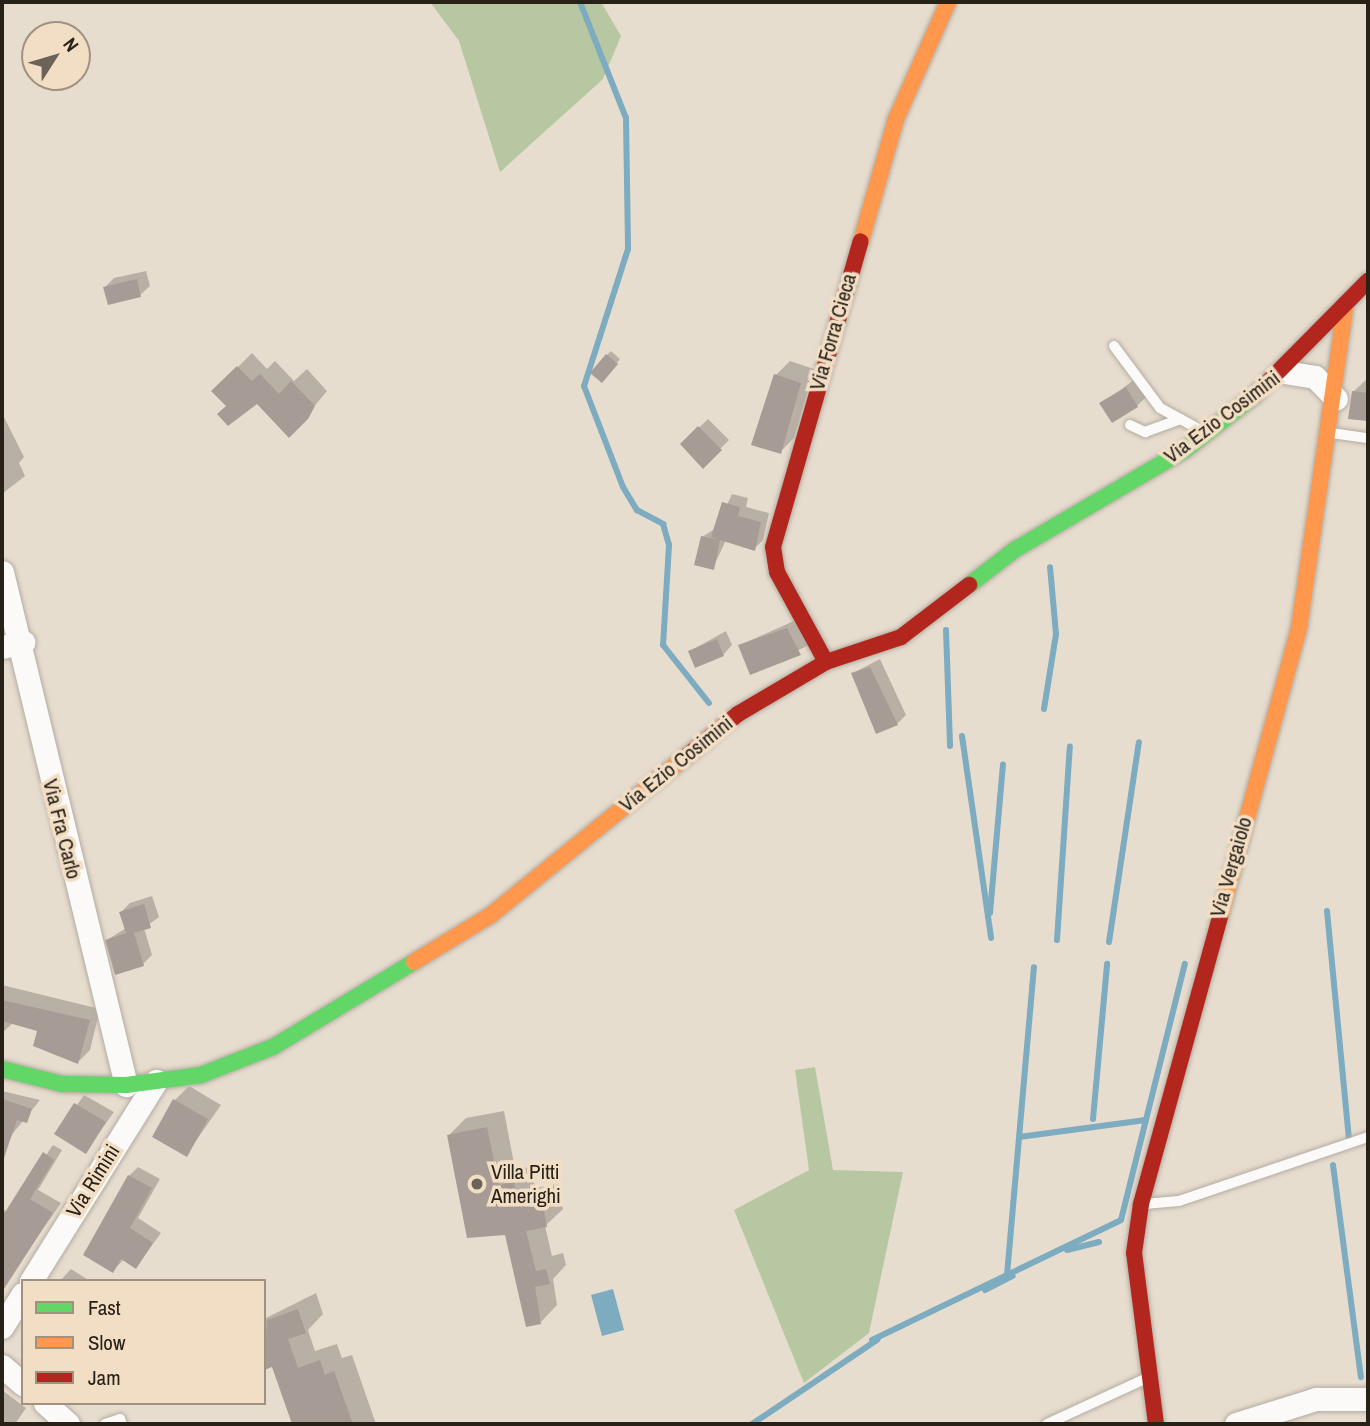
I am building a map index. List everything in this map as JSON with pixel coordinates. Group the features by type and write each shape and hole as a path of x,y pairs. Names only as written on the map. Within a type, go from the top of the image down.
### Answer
{"street":[{"name":"Via Forra Cieca","path":"826,663 777,572 773,547 896,118 948,2"},
{"name":"Via Ezio Cosimini","path":"2,1069 62,1084 126,1085 201,1074 273,1047 448,944 577,848 695,743 826,663 901,637 1016,549 1207,433 1284,372 1355,304 1368,281"},
{"name":"Via Vergaiolo","path":"1156,1424 1153,1376 1134,1253 1141,1204 1299,628 1336,400 1355,304"},
{"path":"1284,372 1315,377 1336,400"},
{"name":"Via Fra Carlo","path":"2,572 12,645 126,1085"},
{"name":"Via Rimini","path":"32,1279 156,1081"},
{"path":"2,1327 21,1297"},
{"path":"2,1366 21,1382"},
{"path":"1236,1424 1316,1399 1368,1399"},
{"path":"47,1405 68,1424"}],"lane":[{"path":"1114,346 1160,408 1207,433"},
{"path":"1130,425 1145,432 1181,419"},
{"path":"1331,433 1368,438"},
{"path":"1141,1204 1179,1201 1368,1137"},
{"path":"1047,1424 1153,1376"},
{"path":"105,1424 120,1419 122,1424"}],"green space":[{"path":"430,2 601,2 621,36 603,79 500,172 459,41"},
{"path":"815,1067 833,1170 903,1172 869,1333 804,1383 734,1210 809,1170 795,1070"}],"water":[{"path":"613,1289 624,1330 602,1336 591,1295"}],"building":[{"path":"137,279 141,297 108,305 103,287"},
{"path":"606,354 618,364 602,383 590,373"},
{"path":"237,366 252,381 260,374 279,394 291,381 315,406 308,419 289,438 257,404 228,426 217,414 226,406 211,391"},
{"path":"774,374 801,383 781,454 751,445"},
{"path":"1126,387 1138,407 1112,423 1099,403"},
{"path":"1352,391 1368,393 1368,421 1348,419"},
{"path":"698,426 722,450 703,469 680,444"},
{"path":"722,502 740,507 738,516 761,522 755,551 720,540 714,570 694,565 701,536 719,540 711,537"},
{"path":"787,628 801,655 750,675 738,645"},
{"path":"717,639 724,656 695,668 688,651"},
{"path":"870,667 898,725 876,734 851,673"},
{"path":"144,904 151,928 134,933 144,966 115,975 105,940 126,933 119,912"},
{"path":"2,1000 90,1020 78,1064 33,1046 37,1031 2,1021"},
{"path":"2,1099 32,1109 27,1123 17,1120 4,1158"},
{"path":"173,1099 208,1119 187,1157 152,1137"},
{"path":"74,1103 106,1122 86,1154 54,1134"},
{"name":"Villa Pitti Amerighi","path":"487,1127 499,1185 514,1182 518,1204 542,1200 547,1227 526,1231 536,1271 546,1269 550,1284 535,1287 541,1324 526,1327 505,1235 467,1238 447,1135"},
{"path":"43,1152 54,1160 30,1199 53,1213 2,1292 2,1217"},
{"path":"128,1175 152,1188 130,1228 153,1243 136,1269 121,1259 113,1273 83,1255"},
{"path":"298,1309 306,1333 288,1339 298,1368 320,1360 325,1375 334,1371 353,1424 292,1424 272,1367 266,1369 267,1320"}],"waterway":[{"path":"580,2 626,118 628,249 584,386 623,487 637,510 663,524 669,545 663,645 709,703"},
{"path":"1044,709 1056,634 1050,567"},
{"path":"946,630 950,746"},
{"path":"962,736 991,938"},
{"path":"1109,942 1139,742"},
{"path":"1057,940 1070,746"},
{"path":"990,913 1003,765"},
{"path":"1327,911 1349,1138"},
{"path":"1093,1119 1107,964"},
{"path":"872,1340 1121,1220 1185,964"},
{"path":"1007,1275 1034,967"},
{"path":"1019,1137 1146,1120"},
{"path":"1333,1165 1361,1377"},
{"path":"1067,1250 1099,1242"},
{"path":"985,1290 1013,1276"},
{"path":"752,1424 877,1340"}],"traffic: fast":[{"path":"969,585 1016,549 1185,450 1254,396"},
{"path":"2,1069 62,1084 126,1085 201,1075 273,1047 414,962"}],"traffic: slow":[{"path":"861,241 896,119 948,2"},
{"path":"1220,917 1299,628 1345,309"},
{"path":"414,962 491,915 688,755"}],"traffic: jam":[{"path":"826,662 777,572 773,547 861,241"},
{"path":"1254,396 1368,281"},
{"path":"688,755 738,714 826,662 901,637 969,585"},
{"path":"1156,1424 1134,1253 1141,1204 1220,917"}],"place":[{"name":"Villa Pitti Amerighi","path":"477,1184"}]}
